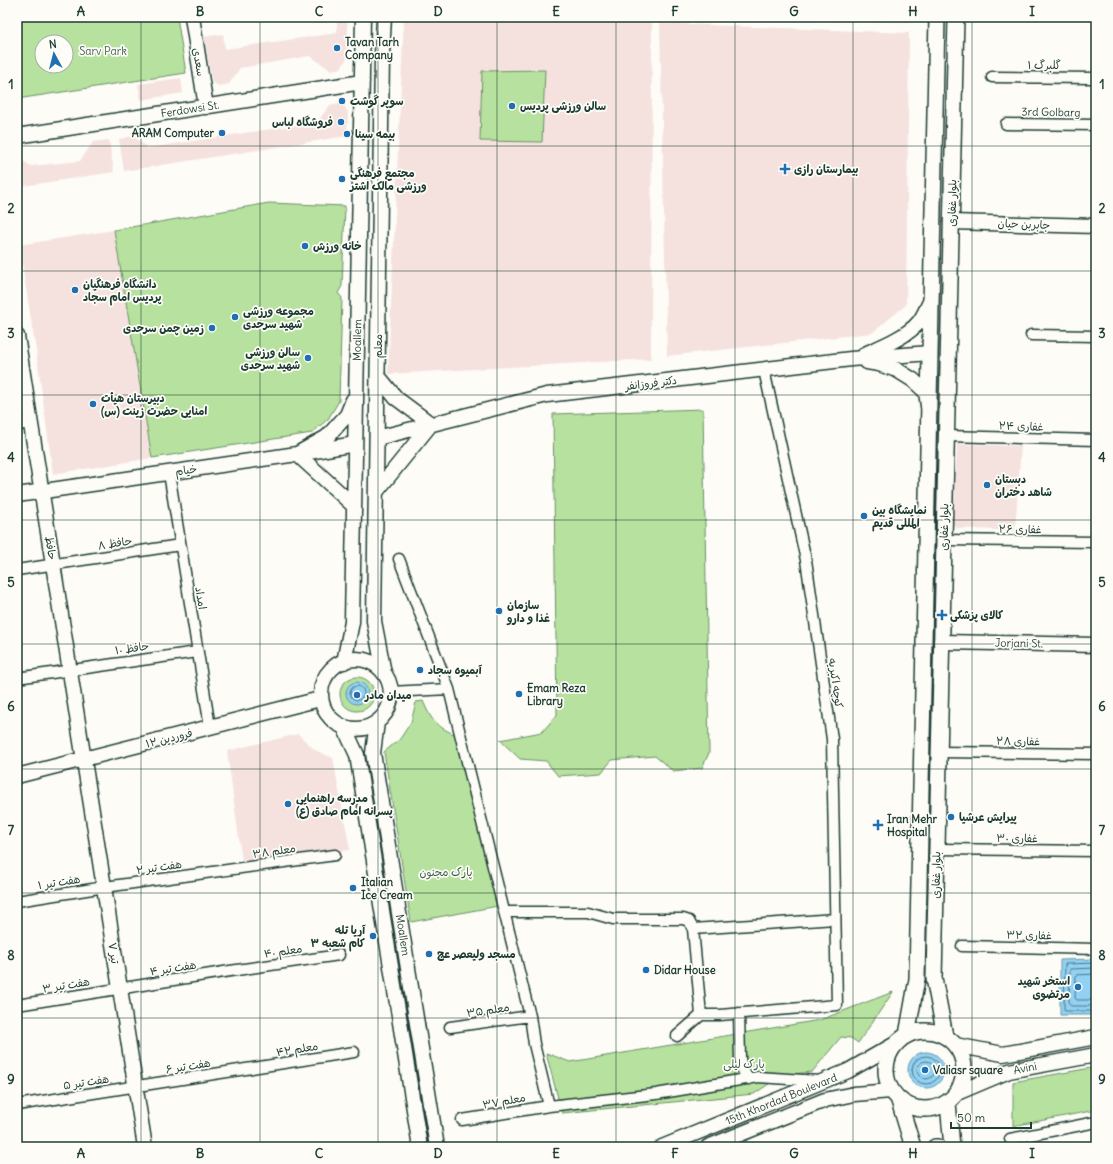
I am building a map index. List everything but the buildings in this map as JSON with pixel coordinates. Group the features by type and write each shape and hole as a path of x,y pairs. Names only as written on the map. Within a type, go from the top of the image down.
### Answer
{"main road":[{"name":"بلوار غفاری","path":"902,1039 917,979 937,17"},
{"name":"بلوار غفاری","path":"950,1041 934,978 956,17"},
{"path":"895,1096 908,1106 918,1110 939,1108 953,1098 963,1082 965,1069 962,1056 950,1041 933,1032 926,1031 920,1031 902,1039 889,1053 885,1066 886,1079 895,1096 913,1147"},
{"path":"952,1147 953,1098"}],"street":[{"name":"سعدی","path":"192,17 206,107"},
{"name":"Moallem","path":"344,662 352,622 363,17"},
{"name":"معلم","path":"384,17 382,56 374,621 384,673"},
{"name":"گلبرگ ۱","path":"992,77 1096,78"},
{"name":"Ferdowsi St.","path":"17,136 362,82"},
{"name":"3rd Golbarg","path":"1006,124 1096,125"},
{"name":"جابربن حیان","path":"951,222 1096,226"},
{"path":"851,359 886,345 906,332 918,322 931,300"},
{"path":"1031,335 1096,336"},
{"name":"حافظ","path":"17,336 24,424 42,492 84,759"},
{"name":"دکتر فروزانفر","path":"377,438 547,395 851,359 930,353"},
{"path":"851,359 879,364 897,370 908,376 926,392 929,409"},
{"name":"کوچه اکبریه","path":"740,1013 837,1005 834,919 832,739 806,560 764,370"},
{"path":"376,492 432,424 396,398 378,376"},
{"path":"354,506 297,454 327,437 347,415 356,392"},
{"name":"غفاری ۲۴","path":"946,436 1096,440"},
{"name":"خیام","path":"17,495 356,444"},
{"name":"امداد","path":"169,473 210,728"},
{"name":"غفاری ۲۶","path":"944,540 1096,542"},
{"name":"حافظ ۸","path":"17,570 180,545"},
{"path":"399,559 449,689 530,1016 534,1044 549,1106"},
{"name":"Jorjani St.","path":"941,642 1096,645"},
{"name":"حافظ ۱۰","path":"17,678 70,669 198,652"},
{"path":"361,659 374,664 384,673 390,686 391,699 386,712 377,722 365,728 351,729 338,725 328,716 320,699 321,689 325,676 334,666 347,660 361,659"},
{"path":"390,692 449,689"},
{"name":"۱۲ فروردین","path":"17,776 320,699"},
{"name":"Moallem","path":"377,722 373,753 437,1147"},
{"name":"Moallem","path":"344,727 357,755 420,1147"},
{"name":"غفاری ۲۸","path":"939,752 1096,754"},
{"name":"۷ تیر","path":"84,759 145,1147"},
{"name":"غفاری ۳۰","path":"937,849 1096,852"},
{"name":"معلم ۳۸","path":"216,871 335,855"},
{"name":"هفت تیر ۲","path":"104,887 216,871"},
{"name":"هفت تیر ۱","path":"17,901 104,887"},
{"path":"504,912 588,912 614,919 683,919 689,921 693,929 701,1014"},
{"path":"693,929 834,919"},
{"name":"غفاری ۳۲","path":"962,946 1096,948"},
{"name":"معلم ۴۰","path":"230,971 339,955"},
{"name":"هفت تیر ۴","path":"120,989 230,971"},
{"name":"هفت تیر ۳","path":"17,1005 120,989"},
{"path":"677,1036 701,1014 720,1015 740,1013 740,1059 743,1071 749,1079"},
{"name":"معلم ۳۵","path":"450,1027 530,1016"},
{"name":"Avini","path":"950,1041 1004,1054 1096,1037"},
{"name":"15th Khordad Boulevard","path":"662,1147 848,1072 902,1039"},
{"name":"معلم ۴۲","path":"244,1069 354,1052"},
{"name":"Avini","path":"953,1098 1009,1071 1096,1055"},
{"name":"هفت تیر ۶","path":"136,1086 244,1069"},
{"name":"معلم ۳۷","path":"462,1120 549,1106 656,1094 758,1077 823,1081"},
{"name":"هفت تیر ۵","path":"17,1105 136,1086"},
{"name":"15th Khordad Boulevard","path":"708,1147 825,1100 854,1094 895,1096"},
{"path":"1010,1140 1096,1122"}],"shaded area":[{"path":"337,17 347,17 349,55 341,68 331,70 310,56 240,68 229,84 218,86 212,82 204,37 223,34 225,49 337,33"},
{"path":"404,17 652,17 651,359 388,374"},
{"path":"686,17 915,17 915,22"},
{"name":"بیمارستان رازی","path":"660,23 909,33 906,305 872,333 667,356"},
{"path":"181,78 183,93 141,100 138,84"},
{"path":"342,103 348,112 347,136 124,171 119,139 133,136 148,148 317,122 330,105"},
{"path":"109,140 114,172 17,187 17,157 31,166 80,161 93,142"},
{"path":"114,230 152,458 53,474 36,350 19,245"},
{"name":"دبستان شاهد دختران","path":"957,444 1021,446 1015,531 957,528 953,524"},
{"name":"مدرسه راهنمایی پسرانه امام صادق (ع)","path":"298,734 315,750 333,758 350,850 242,861 227,751"}],"green space":[{"name":"Sarv Park","path":"17,17 177,17 186,73 17,99"},
{"name":"سالن ورزشی پردیس","path":"545,70 542,142 480,141 482,71"},
{"name":"مجموعه ورزشی شهید سرحدی","path":"269,203 345,206 342,286 338,293 342,298 339,401 328,419 312,433 152,458 114,230"},
{"path":"703,409 709,753 702,768 673,771 655,756 612,760 601,773 558,776 546,761 520,759 500,740 542,732 557,715 553,414"},
{"path":"354,677 360,677 364,678 371,684 374,694 373,701 367,708 360,711 354,711 350,710 343,704 340,697 340,691 341,687 347,680"},
{"name":"پارک مجنون","path":"423,701 429,714 436,723 458,736 498,906 411,922 384,752 400,739 411,722 416,702"},
{"name":"پارک لیلی","path":"893,992 858,1043 851,1038 841,1037 812,1072 782,1075 754,1094 562,1113 546,1053 570,1062 820,1020"},
{"path":"1096,1067 1096,1110 1013,1126 1013,1082"}],"water":[{"path":"353,682 361,682 368,689 368,697 361,704 353,704 346,697 346,689"},
{"name":"استخر شهید مرتضوی","path":"1096,959 1096,1015 1060,1015 1060,960"},
{"path":"926,1052 936,1055 941,1060 944,1070 941,1080 936,1085 926,1088 916,1085 911,1080 908,1070 911,1060 916,1055"}],"place":[{"name":"Tavan Tarh Company","path":"337,48"},
{"name":"سوپر گوشت","path":"342,101"},
{"name":"سالن ورزشی پردیس","path":"512,106"},
{"name":"فروشگاه لباس","path":"341,122"},
{"name":"ARAM Computer","path":"222,133"},
{"name":"بیمه سینا","path":"347,134"},
{"name":"بیمارستان رازی","path":"785,169"},
{"name":"مجتمع فرهنگی ورزشی مالک اشتر","path":"342,179"},
{"name":"خانه ورزش","path":"305,246"},
{"name":"دانشگاه فرهنگیان پردیس امام سجاد","path":"75,290"},
{"name":"مجموعه ورزشی شهید سرحدی","path":"235,317"},
{"name":"زمین چمن سرحدی","path":"212,328"},
{"name":"سالن ورزشی شهید سرحدی","path":"308,358"},
{"name":"دبیرستان هیأت امنایی حضرت زینت (س)","path":"93,404"},
{"name":"دبستان شاهد دختران","path":"987,485"},
{"name":"نمایشگاه بین المللی قدیم","path":"864,516"},
{"name":"سازمان غذا و دارو","path":"499,611"},
{"name":"کالای پزشکی","path":"942,615"},
{"name":"آبمیوه سجاد","path":"420,670"},
{"name":"Emam Reza Library","path":"519,694"},
{"name":"میدان مادر","path":"357,695"},
{"name":"مدرسه راهنمایی پسرانه امام صادق (ع)","path":"288,804"},
{"name":"پیرایش عرشیا","path":"951,817"},
{"name":"Iran Mehr Hospital","path":"878,825"},
{"name":"Italian Ice Cream","path":"353,888"},
{"name":"آریا تله کام شعبه ۳","path":"373,936"},
{"name":"مسجد ولیعصر عج","path":"429,954"},
{"name":"Didar House","path":"646,970"},
{"name":"استخر شهید مرتضوی","path":"1078,987"},
{"name":"Valiasr square","path":"925,1070"}]}
